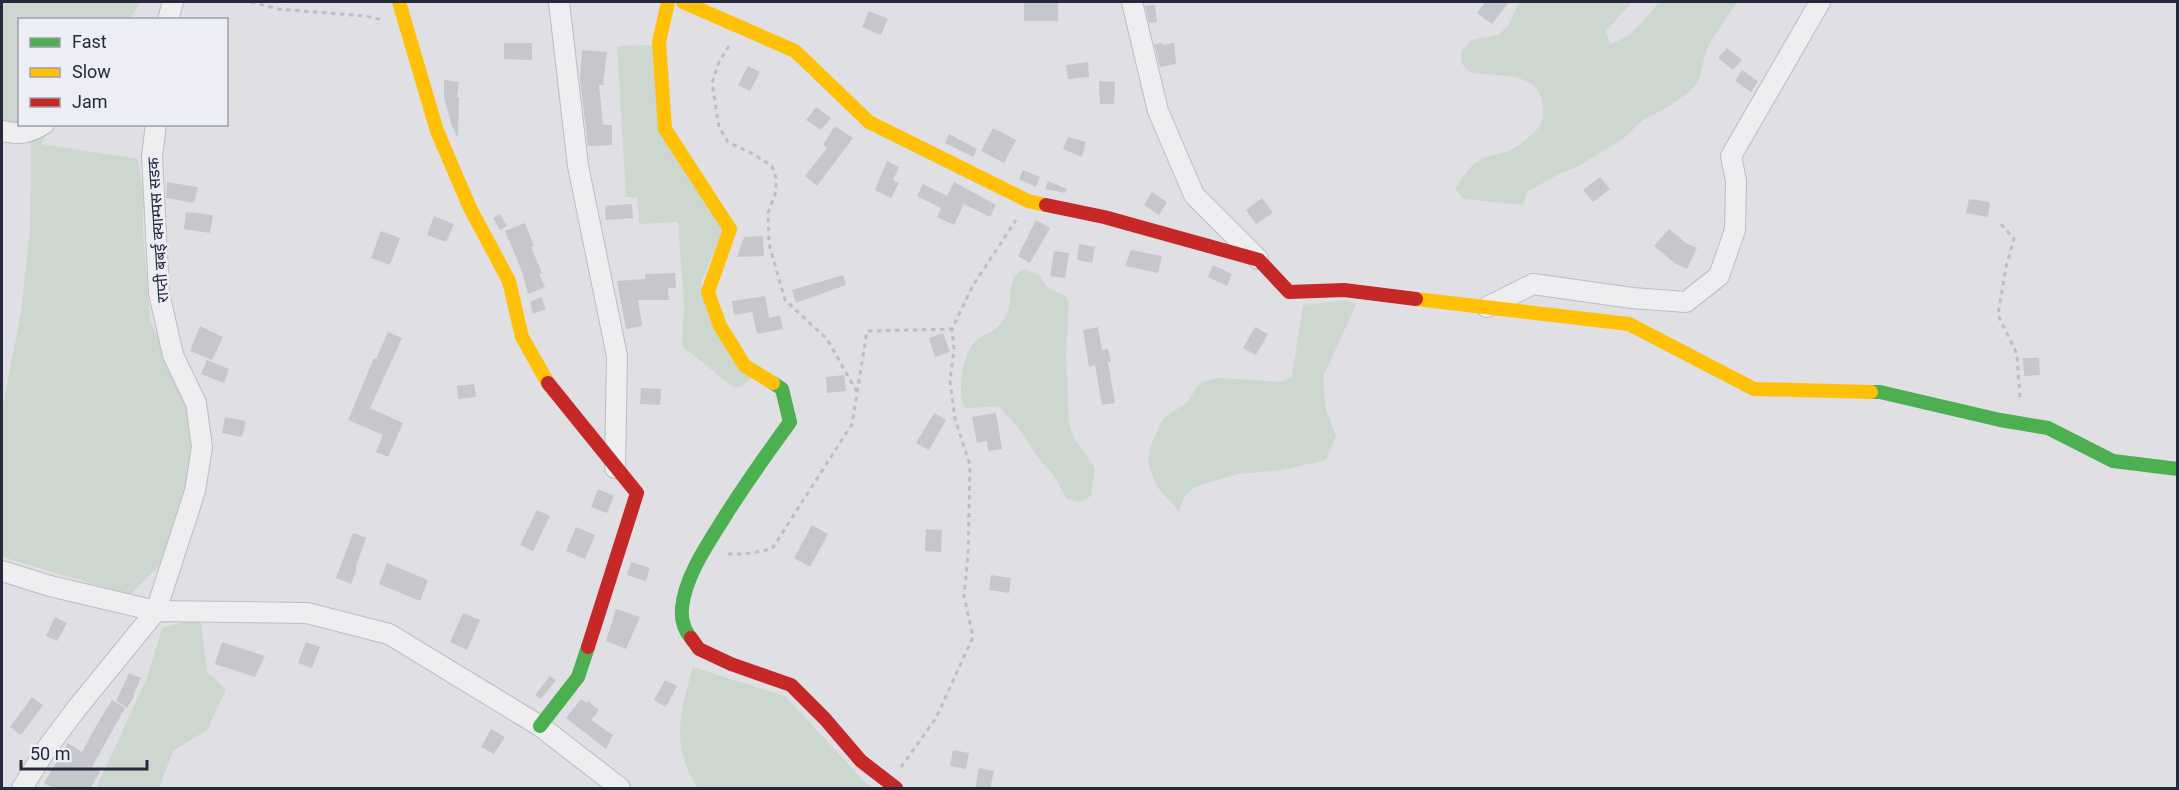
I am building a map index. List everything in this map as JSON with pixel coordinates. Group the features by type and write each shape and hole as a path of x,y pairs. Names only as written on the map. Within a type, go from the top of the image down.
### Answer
{"street":[{"path":"169,18 173,2"},
{"path":"399,2 437,131 470,208 509,281 522,337 548,384 637,493 579,677 540,726"},
{"path":"559,2 578,166 617,356 615,468"},
{"path":"668,2 659,42 665,129 730,229 708,292 720,326 745,366 782,389 790,422 762,459 702,553 687,589 682,609 684,630 699,649 730,664 791,685 825,719 861,761 892,786"},
{"path":"683,2 795,51 869,122 1028,201 1104,217 1258,260"},
{"path":"1132,2 1158,111 1194,195 1289,292 1344,290 1629,324 1754,389 1880,392 2000,420 2048,428 2113,461 2178,469"},
{"path":"1487,307 1533,284 1632,298 1686,302 1719,276 1735,230 1736,181 1731,156 1820,2"},
{"path":"2,131 18,135 41,126"},
{"name":"राप्ती बबई क्याम्पस सडक","path":"156,126 152,156 159,293 173,355 195,404 202,447 195,491 156,611"},
{"path":"2,570 50,586 156,611 307,613 389,634 540,726 620,789"},
{"path":"22,789 47,748 77,708 156,611"}],"path":[{"path":"251,2 278,9 365,16 404,24"},
{"path":"742,28 719,62 712,82 719,128 728,142 772,166 776,178 776,192 768,213 769,244 785,300 827,339 857,392"},
{"path":"892,786 936,718 973,636 964,596 968,555 970,465 955,419 951,381 954,349 952,329 972,287 1028,201"},
{"path":"2000,420 2020,399 2017,354 1998,315 2006,267 2014,239 2001,224"},
{"path":"702,553 745,554 772,549 852,424 867,331 952,329"}],"shaded area":[{"path":"2,2 140,2 131,18 18,18 18,126 54,126 41,144 138,159 143,194 143,233 150,320 178,385 191,424 188,494 158,567 130,595 2,557 2,410 21,312 30,228 31,144 2,134"},
{"path":"1519,2 1632,2 1606,31 1610,44 1632,32 1659,2 1737,2 1711,41 1705,54 1699,81 1689,92 1668,107 1643,120 1623,139 1575,168 1528,191 1523,205 1464,199 1455,189 1474,164 1489,156 1513,149 1531,135 1542,122 1542,101 1532,84 1502,75 1471,73 1461,63 1462,50 1472,40 1498,35 1508,26"},
{"path":"655,45 661,131 723,229 701,283 750,379 744,385 734,388 682,346 684,304 678,222 639,224 637,197 626,197 617,46"},
{"path":"1025,269 1039,275 1047,287 1066,297 1069,303 1066,353 1069,423 1074,438 1095,468 1091,496 1080,502 1067,499 1054,476 1017,426 998,406 964,407 962,400 962,372 971,346 1002,323 1008,312 1014,278"},
{"path":"1347,300 1356,305 1323,377 1326,410 1336,436 1326,460 1282,470 1237,474 1195,487 1184,497 1179,511 1157,487 1148,463 1151,445 1162,420 1187,402 1201,382 1219,378 1282,382 1292,376 1303,305"},
{"path":"201,621 207,672 226,690 207,730 173,751 159,788 96,788 147,678 162,628"},
{"path":"693,667 785,696 873,788 698,788 689,773 684,758 680,729 684,699"}],"building":[{"path":"1485,2 1509,2 1492,24 1477,13"},
{"path":"1024,3 1058,3 1058,21 1024,21"},
{"path":"1155,5 1157,22 1149,23 1145,6"},
{"path":"869,11 888,19 881,35 862,27"},
{"path":"504,43 532,43 532,60 504,59"},
{"path":"1162,43 1162,45 1174,43 1176,64 1160,67 1154,44"},
{"path":"1727,48 1742,60 1733,70 1718,58"},
{"path":"582,50 607,52 603,85 599,85 603,125 612,125 612,145 588,146 580,79"},
{"path":"1088,62 1089,77 1068,79 1066,65"},
{"path":"748,66 760,72 750,91 738,85"},
{"path":"1742,70 1758,81 1751,92 1735,81"},
{"path":"444,80 459,82 458,138 444,98"},
{"path":"1099,81 1115,82 1114,104 1100,104"},
{"path":"816,107 831,118 821,130 806,120"},
{"path":"835,126 853,138 817,186 805,176 827,148 823,145"},
{"path":"993,128 1016,140 1004,163 981,151"},
{"path":"949,134 977,149 973,157 945,143"},
{"path":"1068,137 1086,142 1082,157 1063,149"},
{"path":"887,161 899,167 893,180 899,183 891,198 875,190"},
{"path":"1023,170 1040,177 1036,187 1019,179"},
{"path":"1600,177 1610,189 1593,202 1583,190"},
{"path":"1048,181 1067,189 1065,193 1045,189"},
{"path":"167,182 198,187 194,203 166,198"},
{"path":"954,182 996,205 990,217 964,204 954,225 937,217 941,208 917,196 923,184 947,196"},
{"path":"1152,192 1167,202 1159,215 1144,205"},
{"path":"1262,198 1273,213 1256,224 1246,210"},
{"path":"1969,199 1990,202 1988,217 1966,213"},
{"path":"632,204 633,218 606,220 605,206"},
{"path":"186,212 213,215 210,233 184,229"},
{"path":"500,214 507,226 500,230 493,218"},
{"path":"434,216 454,224 446,242 427,235"},
{"path":"1036,220 1050,228 1030,263 1018,256"},
{"path":"525,223 534,246 531,247 542,273 539,274 545,287 528,294 523,274 505,231"},
{"path":"1669,229 1686,243 1697,248 1687,269 1676,264 1654,246"},
{"path":"381,231 400,238 390,265 371,258"},
{"path":"763,236 764,256 737,257 744,237"},
{"path":"1079,244 1095,247 1092,263 1077,260"},
{"path":"1131,250 1162,256 1158,273 1125,266"},
{"path":"1054,251 1069,253 1065,278 1050,276"},
{"path":"1213,265 1232,274 1227,286 1208,277"},
{"path":"675,273 676,288 668,288 669,300 638,300 642,326 626,329 617,281 645,279 645,274"},
{"path":"843,275 846,285 796,303 792,290"},
{"path":"765,296 769,318 780,315 783,329 757,334 752,312 734,315 732,301"},
{"path":"541,297 546,309 533,314 530,302"},
{"path":"200,326 223,337 212,360 190,351"},
{"path":"1098,327 1102,350 1108,349 1111,362 1108,362 1115,403 1102,405 1095,365 1089,367 1083,330"},
{"path":"1255,327 1268,334 1256,355 1243,348"},
{"path":"388,332 402,338 370,408 403,423 388,457 376,452 383,435 348,420 374,358 376,359"},
{"path":"943,333 950,352 935,357 929,338"},
{"path":"2023,358 2039,358 2040,375 2024,376"},
{"path":"207,360 229,369 224,383 201,374"},
{"path":"844,375 846,391 827,393 826,377"},
{"path":"474,384 476,397 458,399 457,386"},
{"path":"641,388 661,389 660,405 640,404"},
{"path":"934,413 946,420 929,450 916,443"},
{"path":"996,413 1002,449 988,451 987,441 977,443 972,417"},
{"path":"225,417 246,421 242,437 222,433"},
{"path":"598,489 614,496 607,513 591,507"},
{"path":"537,510 550,516 533,551 520,545"},
{"path":"812,525 828,534 810,567 794,558"},
{"path":"576,527 595,535 585,559 566,551"},
{"path":"926,529 942,530 941,552 925,551"},
{"path":"353,533 366,538 351,584 336,578"},
{"path":"631,562 650,568 646,581 627,575"},
{"path":"387,563 428,580 420,601 379,584"},
{"path":"991,575 1011,578 1009,593 989,590"},
{"path":"616,609 640,617 626,649 606,641"},
{"path":"463,613 480,620 467,650 450,642"},
{"path":"55,617 67,623 57,641 46,636"},
{"path":"222,642 265,656 255,677 215,664"},
{"path":"306,642 320,647 312,668 298,663"},
{"path":"129,673 141,678 127,708 116,701"},
{"path":"550,676 556,680 541,699 535,695"},
{"path":"665,680 677,686 666,707 654,700"},
{"path":"32,697 43,705 21,735 10,727"},
{"path":"581,699 586,703 588,701 599,710 591,720 613,735 606,749 566,718"},
{"path":"112,700 125,708 92,767 100,772 90,789 55,789 44,783 68,743 82,752"},
{"path":"491,729 505,737 494,754 481,747"},
{"path":"953,750 969,753 966,769 950,766"},
{"path":"979,768 994,771 990,789 975,789"}],"traffic: fast":[{"path":"691,638 686,632 682,612 684,596 693,571 727,513 790,422 782,389 773,383"},
{"path":"1871,392 2048,428 2113,461 2178,469"},
{"path":"540,726 578,677 588,647"}],"traffic: slow":[{"path":"399,2 437,131 470,208 509,281 522,337 548,383"},
{"path":"668,2 659,42 665,129 730,229 708,292 720,326 745,366 773,383"},
{"path":"683,2 795,51 869,122 1028,201 1046,205"},
{"path":"1416,299 1629,324 1754,389 1871,392"}],"traffic: jam":[{"path":"1046,205 1104,217 1259,260 1289,292 1344,290 1416,299"},
{"path":"548,383 637,493 588,647"},
{"path":"691,638 699,649 731,664 791,685 825,719 861,761 896,788"}]}
